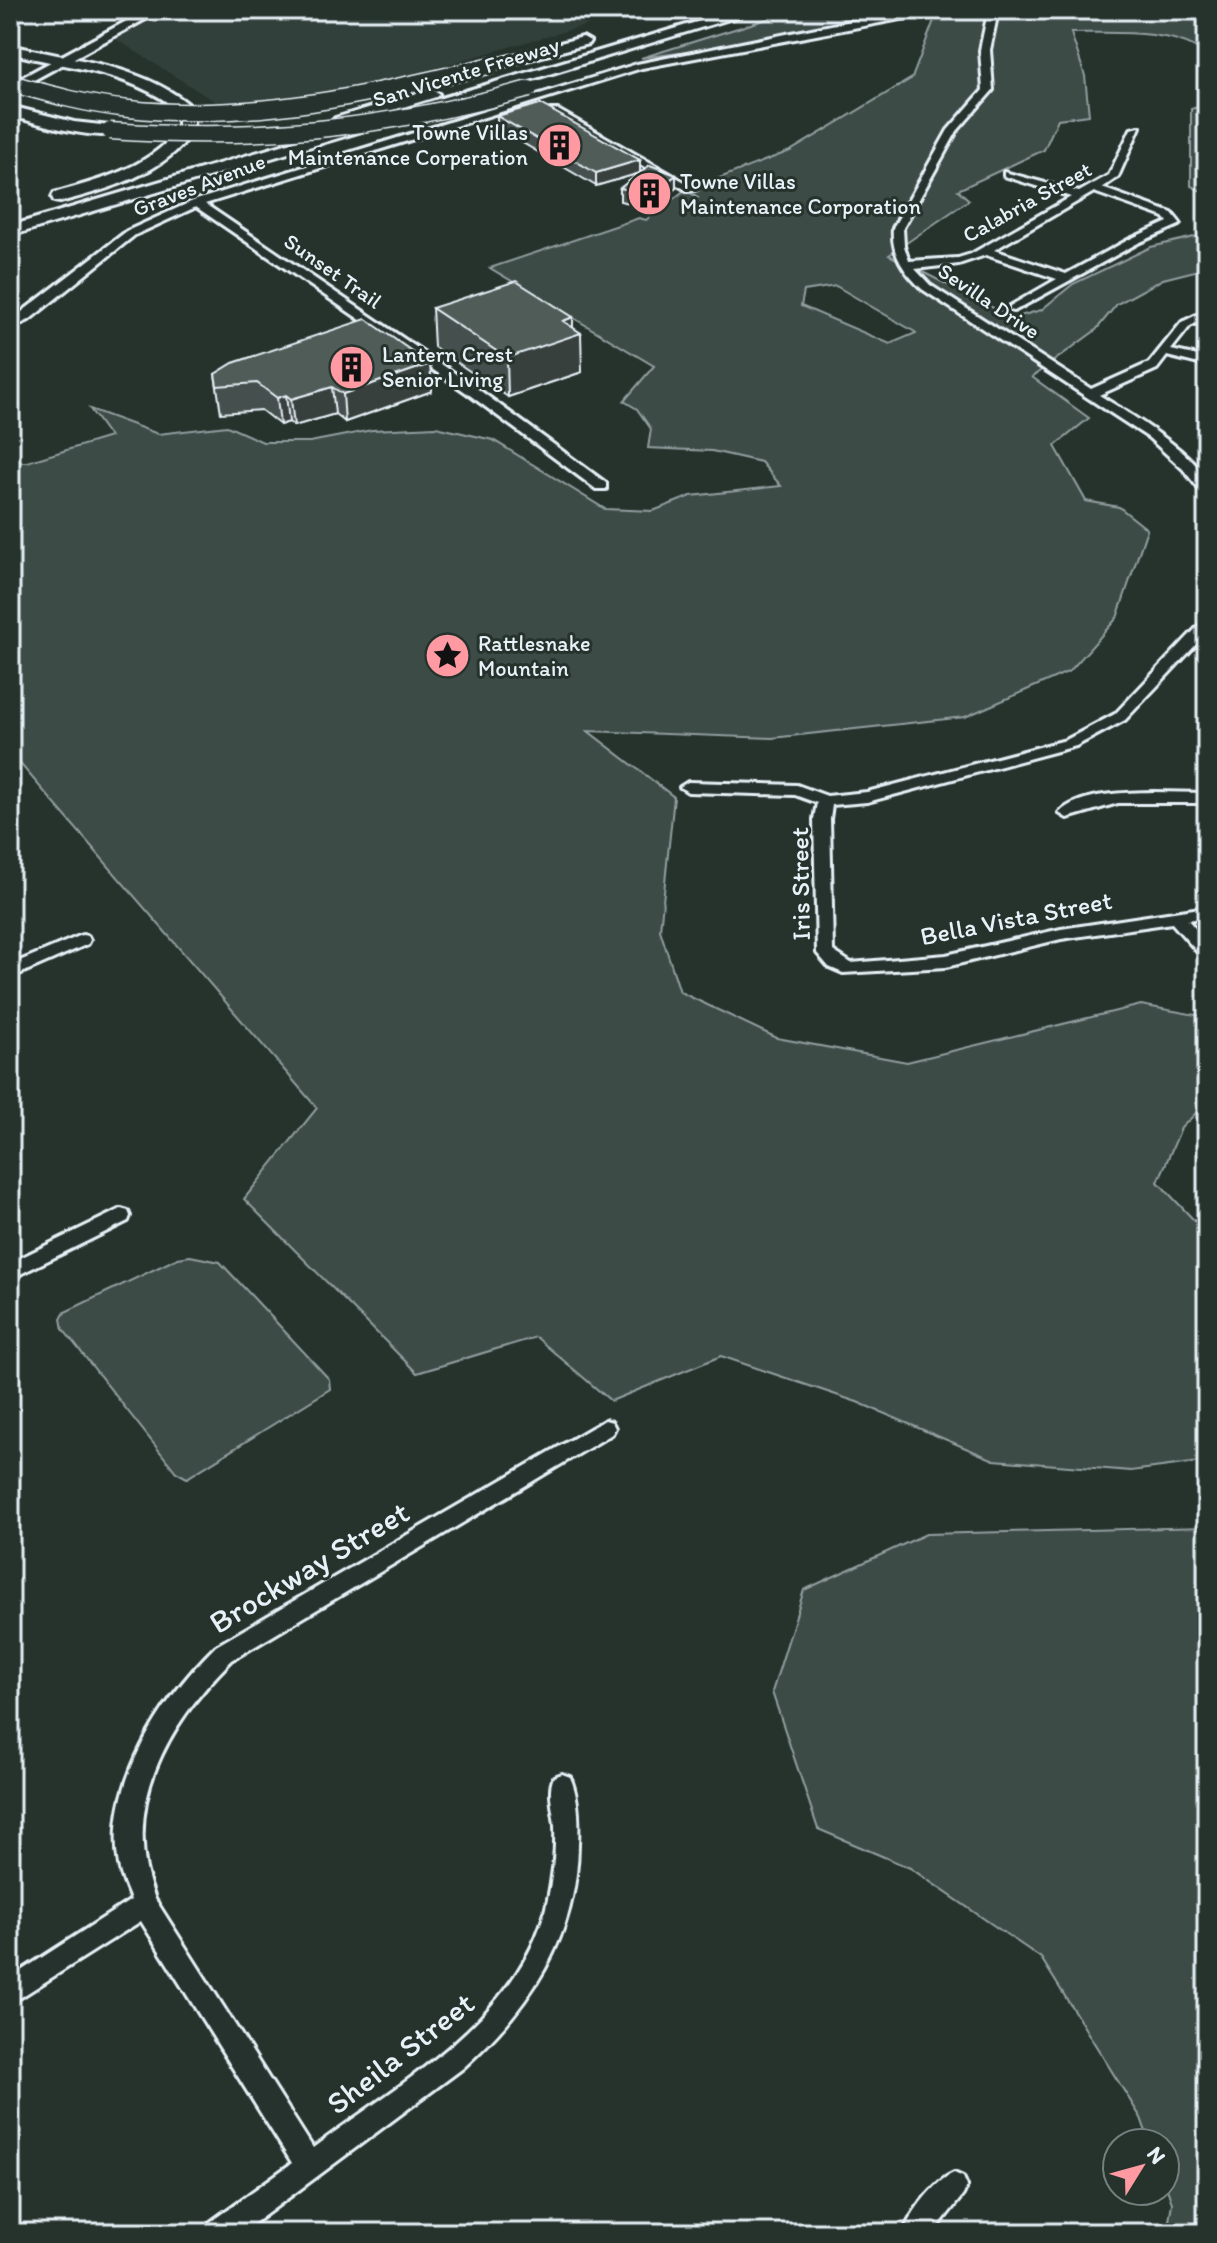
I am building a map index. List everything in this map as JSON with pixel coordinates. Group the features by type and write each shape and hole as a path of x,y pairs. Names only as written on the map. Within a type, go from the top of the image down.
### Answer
{"highway":[{"name":"San Vicente Freeway","path":"10,216 710,10"},
{"name":"San Vicente Freeway","path":"10,231 752,10"},
{"path":"10,111 102,130 190,137 274,136 359,128 434,116 530,94 774,10"},
{"path":"644,25 681,19"},
{"path":"10,86 123,107 207,112 268,109 352,97 599,37"},
{"path":"10,49 136,80 170,94 186,109 186,131 170,151 135,171 10,216"}],"main road":[{"path":"10,75 134,10"},
{"path":"10,86 156,10"}],"street":[{"path":"892,13 943,10"},
{"name":"Sevilla Drive","path":"980,10 992,16 985,50 988,90 953,130 898,228 897,245 907,266 926,287 1153,435 1188,466 1207,490"},
{"name":"Graves Avenue","path":"10,326 25,318 131,233 197,203 530,94 640,66 892,13"},
{"path":"530,94 692,189"},
{"name":"Calabria Street","path":"907,266 959,261 986,251 1113,177 1136,129"},
{"path":"1008,174 1080,196"},
{"path":"1014,308 1134,241 1175,223 1168,215 1093,188"},
{"name":"Sunset Trail","path":"197,203 471,390 601,486"},
{"path":"986,251 1068,279"},
{"path":"1091,394 1146,371 1186,324 1207,313"},
{"path":"1163,352 1207,362"},
{"path":"688,787 797,790 825,801 867,797 1071,743 1095,733 1120,717 1207,625"},
{"path":"1067,813 1089,801 1207,798"},
{"name":"Iris Street","path":"825,801 822,819 825,953 835,963"},
{"name":"Bella Vista Street","path":"835,963 849,969 946,961 1061,934 1207,912"},
{"path":"1175,916 1207,952"},
{"path":"10,972 82,940"},
{"path":"10,1272 121,1216"},
{"name":"Brockway Street","path":"309,2166 145,1905 130,1861 133,1809 139,1783 159,1735 187,1691 224,1653 605,1428"},
{"name":"Sheila Street","path":"219,2233 470,2046 518,1995 547,1943 560,1898 567,1828 562,1785"},
{"path":"10,1992 145,1905"},
{"path":"916,2233 954,2186"}],"shaded area":[{"path":"165,10 641,10 331,97 225,108 114,38"},
{"path":"796,10 1207,10 1207,56 1195,47 1162,36 1071,33 1085,76 1089,115 1058,119 1044,150 958,190 969,200 889,255 1013,318 1041,310 1073,284 1151,247 1207,234 1207,268 1163,279 1117,304 1096,330 1032,377 1089,418 1055,446 1086,501 1119,507 1147,529 1117,618 1070,671 965,717 772,738 588,731 674,797 660,930 680,992 777,1038 907,1062 1141,1005 1207,1017 1207,1102 1181,1128 1158,1182 1207,1234 1207,1461 1131,1471 994,1460 857,1402 721,1356 611,1401 536,1337 417,1373 244,1199 317,1108 10,752 10,462 27,462 110,437 90,409 158,434 227,426 263,442 310,442 372,430 436,427 493,440 605,509 653,511 691,496 781,486 761,462 712,451 648,448 651,429 637,409 624,401 654,366 490,268 639,218 646,220 685,190 699,198 688,190 790,151 912,78 936,15 892,13 711,49 641,58","holes":["836,286 916,333 890,344 801,306 804,291"]},
{"path":"1207,104 1207,194 1191,186 1191,109"},
{"path":"190,1256 220,1262 329,1379 330,1389 187,1478 176,1472 63,1329 61,1319 65,1312 178,1258"},
{"path":"1207,1527 1207,2233 1167,2233 1171,2207 1181,2207 1181,2127 1144,2127 1041,1958 910,1868 818,1829 772,1692 804,1590 926,1534"}],"building":[{"path":"540,104 640,160 596,173 497,116"},
{"path":"650,165 676,175 651,195 620,188"},
{"path":"516,281 573,317 563,321 581,333 507,358 432,308"},
{"path":"366,319 430,364 343,394 332,387 291,399 286,395 277,398 257,383 217,386 215,374 233,363"}],"place":[{"name":"Towne Villas Maintenance Corperation","path":"559,145"},
{"name":"Towne Villas Maintenance Corporation","path":"649,194"},
{"name":"Lantern Crest Senior Living","path":"351,367"},
{"name":"Rattlesnake Mountain","path":"447,656"}]}
